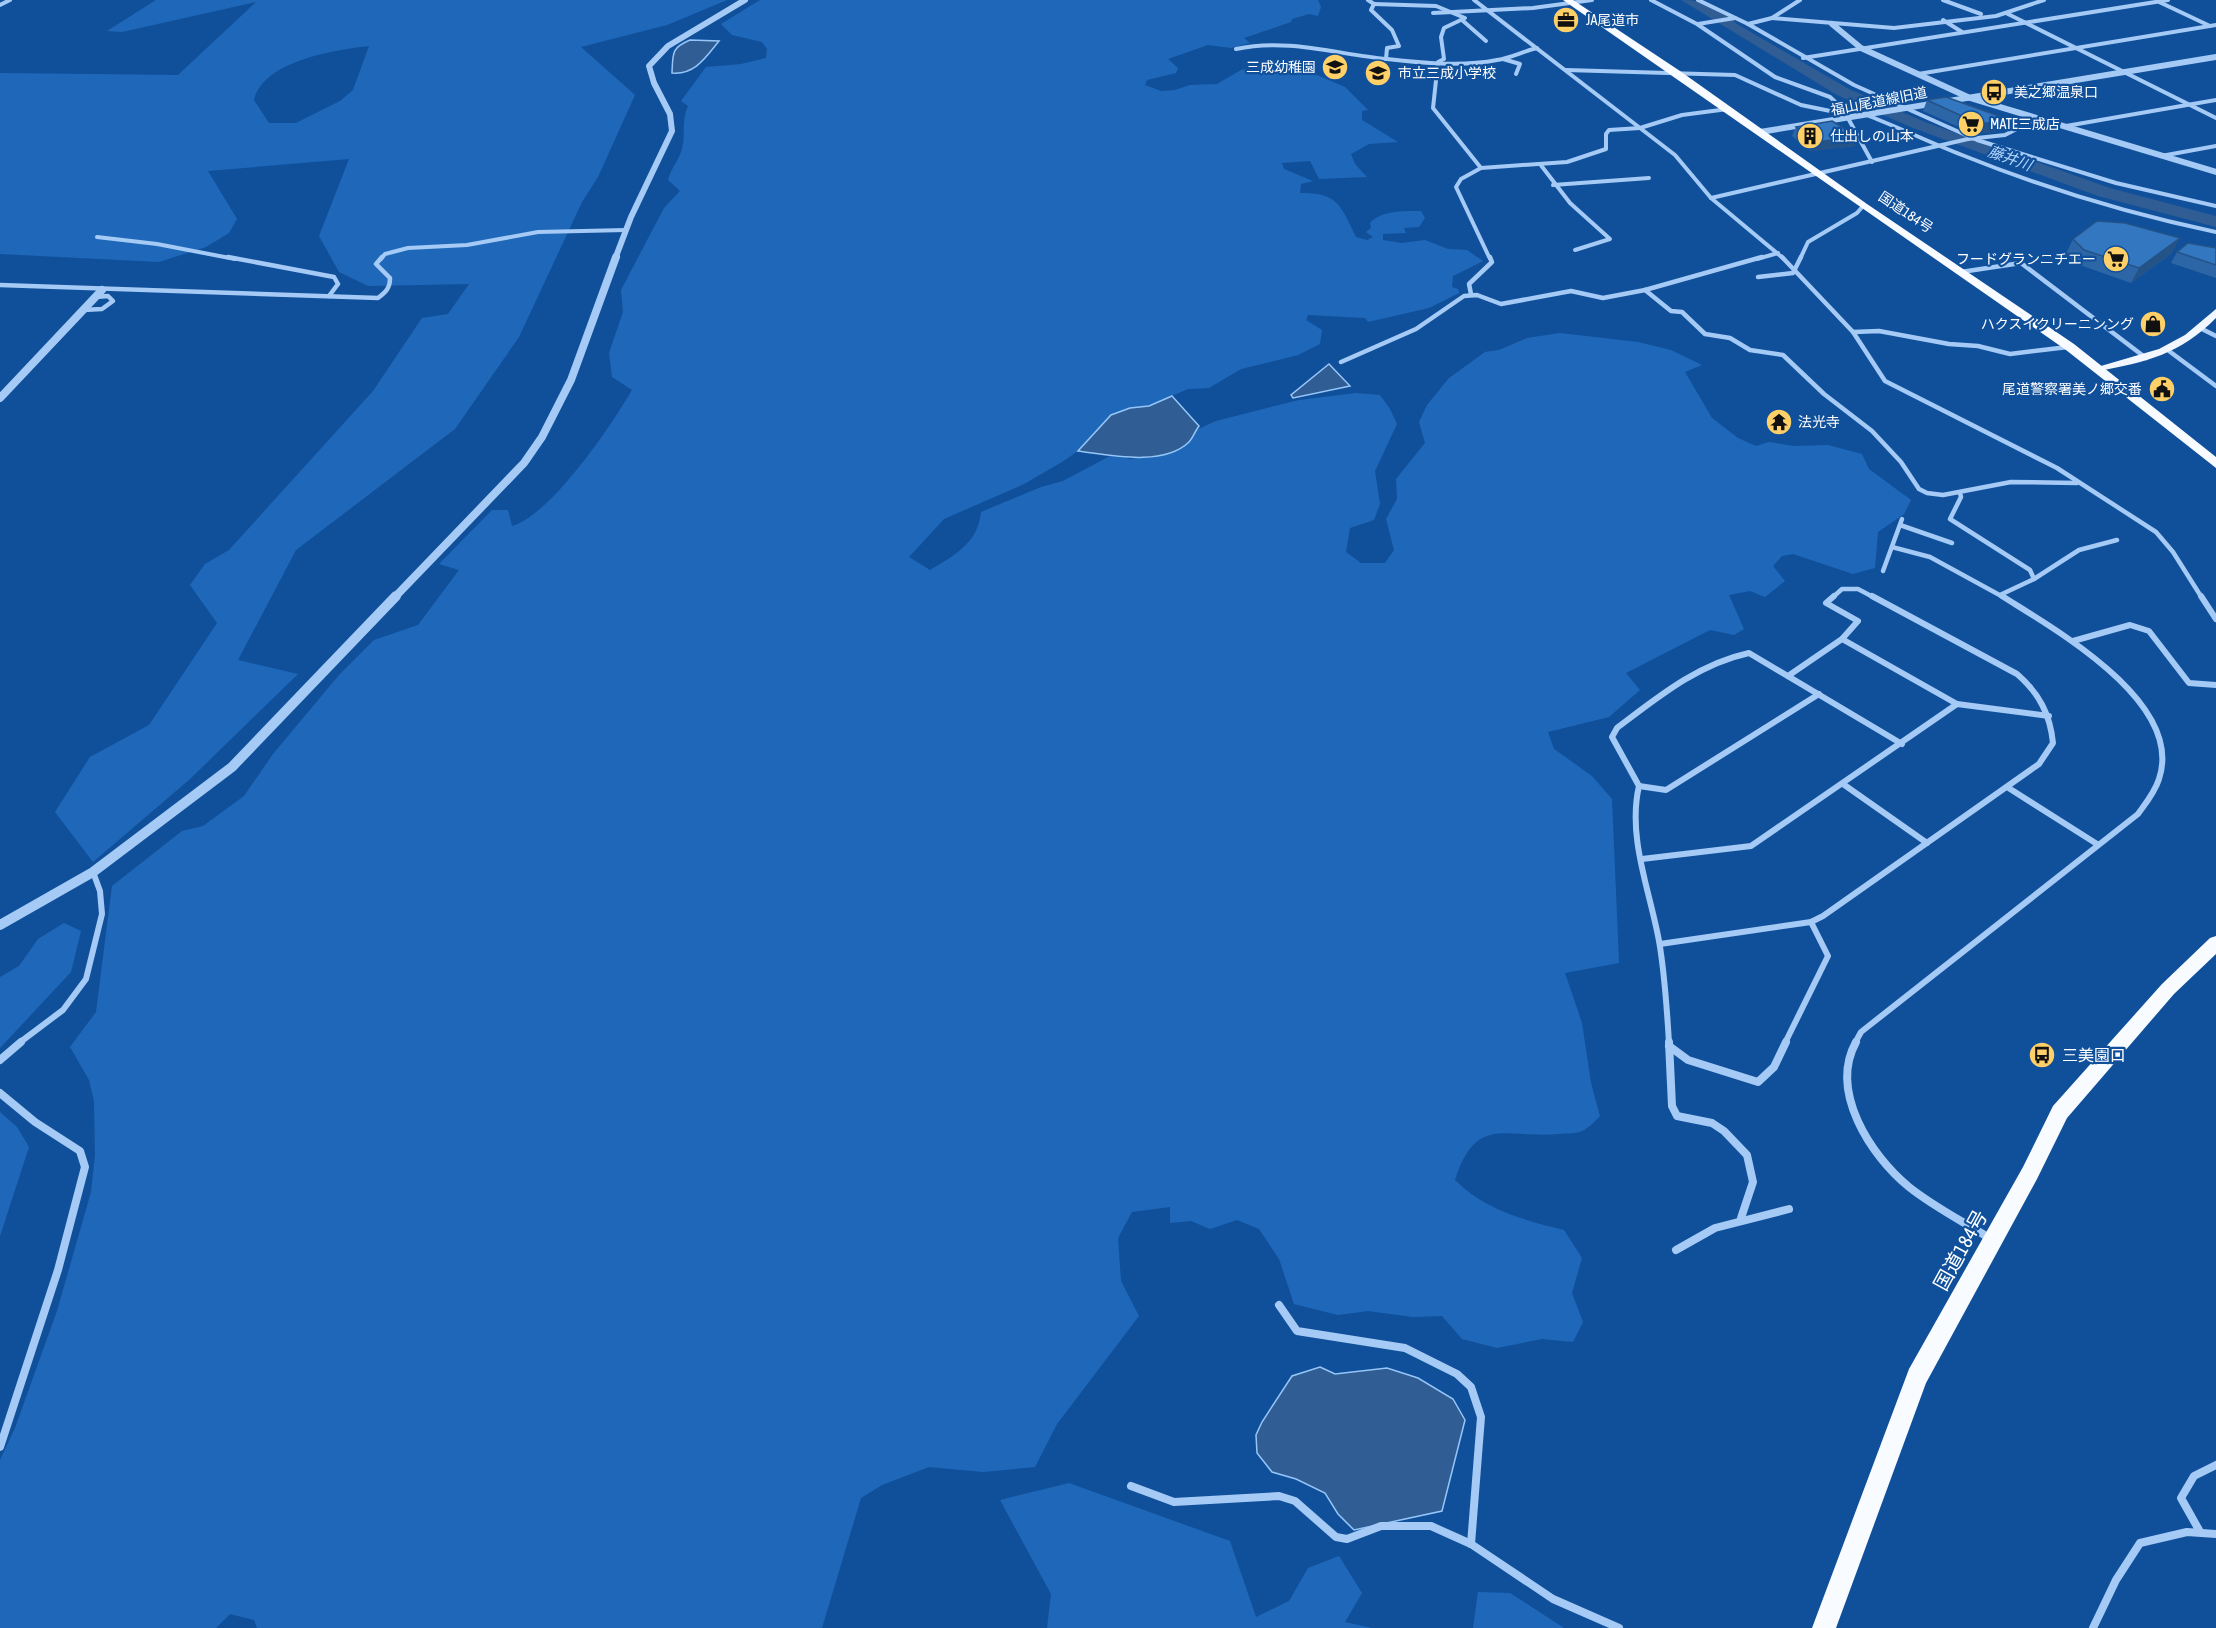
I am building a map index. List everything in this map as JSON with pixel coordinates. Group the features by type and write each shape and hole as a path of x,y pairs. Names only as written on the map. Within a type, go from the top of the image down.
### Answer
{"highway":[{"name":"国道184号","path":"1569,2 1677,73 1863,206 2070,347 2216,464"},
{"name":"国道184号","path":"1824,1628 1917,1377 1993,1241 2060,1112 2168,989 2216,943"}],"main road":[{"path":"2098,368 2169,351 2200,328 2216,312"}],"street":[{"path":"0,5 10,0"},
{"path":"0,925 56,896 93,872 232,767 524,463 538,445 561,406 626,230 669,140 673,124 652,82 649,66 653,59 684,35 745,0"},
{"path":"1368,0 1374,4 1436,6 1465,18 1462,20"},
{"path":"1474,0 1675,155 1712,198 1778,253 1853,332 1885,381 2057,468 2164,540 2216,619"},
{"path":"1433,13 1485,8 1529,9 1592,0"},
{"path":"1651,0 1697,24 1775,76 1830,98 1847,117 1872,162"},
{"path":"1698,0 1748,24 1802,58 1854,85 1977,140 2105,180 2216,206"},
{"path":"1748,24 1772,18 1800,0"},
{"path":"1943,0 1954,6 1991,16"},
{"path":"1772,18 1882,29 1942,20 1991,16 2044,0"},
{"path":"1802,58 2168,0"},
{"path":"2155,1 2216,27"},
{"path":"1374,4 1371,10 1389,25 1397,37 1399,46 1387,48 1386,59"},
{"path":"2006,13 2216,118"},
{"path":"1697,24 1733,18"},
{"path":"1462,20 1486,41"},
{"path":"1438,62 1444,59 1442,37 1444,28 1462,20"},
{"path":"1942,20 1964,32"},
{"path":"1832,24 1861,48 1970,98 2216,172"},
{"path":"1917,74 2210,26"},
{"path":"1236,50 1249,46 1284,44 1386,59 1438,62 1495,61 1537,48"},
{"name":"福山尾道線旧道","path":"1760,132 2216,57"},
{"path":"1502,59 1520,64 1516,74"},
{"path":"1438,62 1433,108 1480,168"},
{"path":"1566,70 1743,77 1801,105 1847,117"},
{"path":"2066,126 2216,100"},
{"path":"1471,294 1469,284 1492,262 1456,187 1461,179 1480,168 1567,162 1606,149 1606,134 1609,130 1640,128 1682,115 1728,109"},
{"path":"1872,115 1944,146 2110,206 2216,232"},
{"path":"1712,198 1968,139 1977,140 2013,134 2038,118"},
{"path":"2162,156 2216,146"},
{"path":"1540,164 1553,185 1610,240 1575,250"},
{"path":"1553,185 1649,178"},
{"path":"1794,271 1808,242 1857,213 1863,206"},
{"path":"0,285 378,298 388,291 390,278 378,269 376,264 379,259 395,250 467,245 538,232 626,230"},
{"path":"97,237 145,240 285,271 334,277 338,284 329,296"},
{"path":"1341,362 1416,329 1464,296 1471,294 1501,304 1562,291 1603,298 1645,290 1778,253"},
{"path":"1960,272 2020,263 2147,358"},
{"path":"1758,277 1794,271"},
{"path":"0,398 35,365 80,310 102,290"},
{"path":"1645,290 1671,311 1682,312 1705,334 1730,338 1750,350 1783,355 1824,394 1872,431 1900,462 1919,489 1943,495 2011,482 2078,483"},
{"path":"80,310 102,309 113,301 108,296 92,299"},
{"path":"2200,328 2216,336"},
{"path":"1853,332 1879,331 1930,341 1978,346 2010,354 2070,347"},
{"path":"2169,351 2216,386"},
{"path":"1959,493 1961,497 1950,519 2030,570 2034,579"},
{"path":"1883,571 1901,522 1953,543"},
{"path":"2000,595 2034,579 2079,550 2107,540 2117,540"},
{"path":"1892,547 1930,557 2000,595 2073,641 2121,680 2140,702 2157,734 2162,760 2160,778 2151,797 2138,814 1861,1032 1849,1053 1845,1073 1849,1095 1881,1157 1909,1186 1993,1241"},
{"path":"1660,944 1811,922 2039,764 2053,743 2049,716 2039,696 2026,680 2007,667 1858,589 1842,589 1826,603 1858,621 1842,639 1788,676"},
{"path":"2073,641 2130,625 2150,631 2189,683 2216,685"},
{"path":"1842,639 1957,704 2049,716"},
{"path":"1639,786 1612,737 1617,728 1677,684 1730,655 1749,653 1902,744"},
{"path":"1639,786 1666,790 1819,694"},
{"path":"1642,859 1751,846 1957,704"},
{"path":"1843,784 1928,843"},
{"path":"1639,786 1634,798 1642,859 1660,944 1672,1106 1677,1116 1712,1123 1724,1131 1747,1155 1753,1182 1740,1218"},
{"path":"2007,787 2097,844"},
{"path":"0,1060 63,1008 79,992 85,980 105,910 103,892 93,872"},
{"path":"1669,1046 1688,1060 1758,1082 1774,1067 1828,956 1811,922"},
{"path":"0,1093 35,1122 80,1150 85,1167 58,1270 0,1447"},
{"path":"1676,1250 1690,1238 1740,1218 1789,1209"},
{"path":"1279,1305 1297,1331 1367,1344 1405,1348 1457,1374 1471,1387 1480,1417 1472,1544"},
{"path":"2199,1530 2181,1498 2194,1476 2216,1465"},
{"path":"1131,1486 1174,1502 1279,1496 1295,1501 1336,1538 1347,1539 1381,1526 1399,1524 1431,1526 1472,1544 1553,1599 1619,1628"},
{"path":"2093,1628 2116,1580 2140,1543 2199,1530 2216,1534"}],"shaded area":[{"path":"156,0 727,0 667,25 581,47 635,95 598,177 582,202 519,337 455,429 296,550 238,660 298,674 190,779 93,862 55,812 90,757 149,725 217,623 190,585 205,564 229,550 373,391 422,318 448,314 469,284 368,286 339,272 319,236 349,159 208,171 237,219 229,233 206,247 159,262 0,254 0,73 178,75 256,2 122,32 107,31","holes":["369,46 353,90 340,101 296,123 269,123 254,100 260,87 285,67 320,55"]},
{"path":"760,0 1318,0 1321,7 1318,16 1309,14 1292,19 1291,22 1244,38 1250,43 1231,48 1208,45 1168,59 1178,68 1176,73 1147,80 1145,85 1161,91 1175,90 1190,85 1217,84 1241,70 1262,66 1305,70 1345,87 1368,110 1362,111 1362,120 1398,142 1369,144 1351,154 1355,164 1367,177 1319,179 1310,161 1282,163 1284,169 1313,181 1301,184 1300,193 1313,193 1330,198 1342,209 1356,237 1367,240 1373,237 1366,232 1371,228 1370,223 1380,216 1394,212 1421,211 1425,218 1419,227 1404,228 1406,233 1383,234 1383,240 1402,243 1425,240 1448,249 1467,250 1483,261 1453,276 1452,287 1458,289 1459,293 1429,308 1368,322 1365,318 1308,315 1306,320 1322,330 1320,344 1298,355 1241,369 1209,388 1188,389 1149,406 1130,408 1111,415 1078,451 1062,462 1024,484 944,519 909,557 930,570 964,547 975,532 981,512 1041,487 1063,481 1110,456 1131,459 1188,443 1196,430 1216,421 1299,400 1356,393 1380,395 1397,424 1375,471 1380,504 1374,520 1350,528 1346,552 1361,563 1385,563 1394,550 1386,519 1397,499 1396,479 1425,443 1419,422 1427,405 1449,378 1485,352 1499,350 1527,338 1560,333 1638,342 1671,350 1702,365 1685,372 1712,418 1738,438 1756,446 1769,442 1794,446 1828,445 1862,454 1869,469 1911,500 1904,514 1878,532 1875,568 1853,574 1793,554 1782,556 1773,566 1785,581 1765,597 1750,591 1729,595 1744,629 1734,635 1710,630 1626,673 1640,690 1609,717 1548,732 1554,749 1592,776 1612,799 1619,963 1565,973 1582,1023 1591,1083 1600,1116 1587,1128 1577,1133 1540,1135 1508,1133 1483,1138 1463,1159 1455,1180 1479,1199 1505,1212 1564,1230 1582,1258 1572,1293 1583,1322 1573,1342 1542,1339 1497,1348 1462,1339 1442,1316 1413,1317 1368,1311 1338,1315 1294,1304 1279,1259 1259,1229 1237,1220 1210,1229 1191,1221 1170,1223 1170,1207 1132,1212 1118,1238 1121,1281 1139,1316 1057,1424 1035,1467 983,1472 929,1467 882,1485 861,1498 822,1628 257,1628 254,1620 230,1614 216,1628 0,1628 0,1460 15,1428 57,1311 91,1192 95,1155 94,1101 89,1080 70,1047 96,1012 112,886 182,831 203,826 244,796 273,754 339,675 374,640 418,625 459,570 439,564 492,510 508,510 512,526 527,518 562,488 595,446 632,390 612,377 609,353 623,312 621,290 664,208 680,191 668,180 681,153 683,143 688,106 681,101 706,67 741,64 766,58 767,49 762,42 732,35 721,24"},
{"path":"690,40 719,41 694,68 672,73 674,52"},
{"path":"1329,364 1350,386 1293,398 1291,395"},
{"path":"1172,396 1199,426 1189,442 1178,450 1151,457 1120,457 1078,451 1111,415 1130,408 1149,406"},
{"path":"64,923 81,931 71,972 0,1048 0,977 19,966 38,939"},
{"path":"0,1112 17,1127 29,1147 0,1236"},
{"path":"1320,1367 1335,1374 1387,1368 1418,1378 1453,1399 1465,1420 1442,1511 1354,1530 1338,1514 1325,1493 1296,1479 1272,1472 1257,1453 1256,1435 1292,1376"},
{"path":"1069,1483 1230,1541 1256,1617 1289,1601 1308,1568 1339,1556 1362,1593 1345,1622 1372,1628 1047,1628 1051,1594 1000,1500"},
{"path":"1478,1592 1510,1593 1564,1628 1473,1628"}],"building":[{"path":"1946,97 2010,120 1979,124 1927,100"},
{"path":"1832,121 1858,137 1815,142 1796,127"},
{"path":"2097,221 2125,223 2180,238 2139,268 2084,250 2073,239"},
{"path":"2188,243 2216,248 2216,265 2177,252"}],"waterway":[{"name":"藤井川","path":"1688,0 1723,17 1732,27 1843,92 1919,125 2104,192 2216,222"}],"place":[{"name":"JA尾道市","path":"1566,20"},
{"name":"三成幼稚園","path":"1335,67"},
{"name":"市立三成小学校","path":"1378,73"},
{"name":"美之郷温泉口","path":"1994,92"},
{"name":"MATE三成店","path":"1971,124"},
{"name":"仕出しの山本","path":"1810,136"},
{"name":"フードグランニチエー","path":"2116,259"},
{"name":"ハクスイクリーニンング","path":"2153,324"},
{"name":"尾道警察署美ノ郷交番","path":"2162,389"},
{"name":"法光寺","path":"1779,422"},
{"name":"三美園口","path":"2042,1055"}]}
